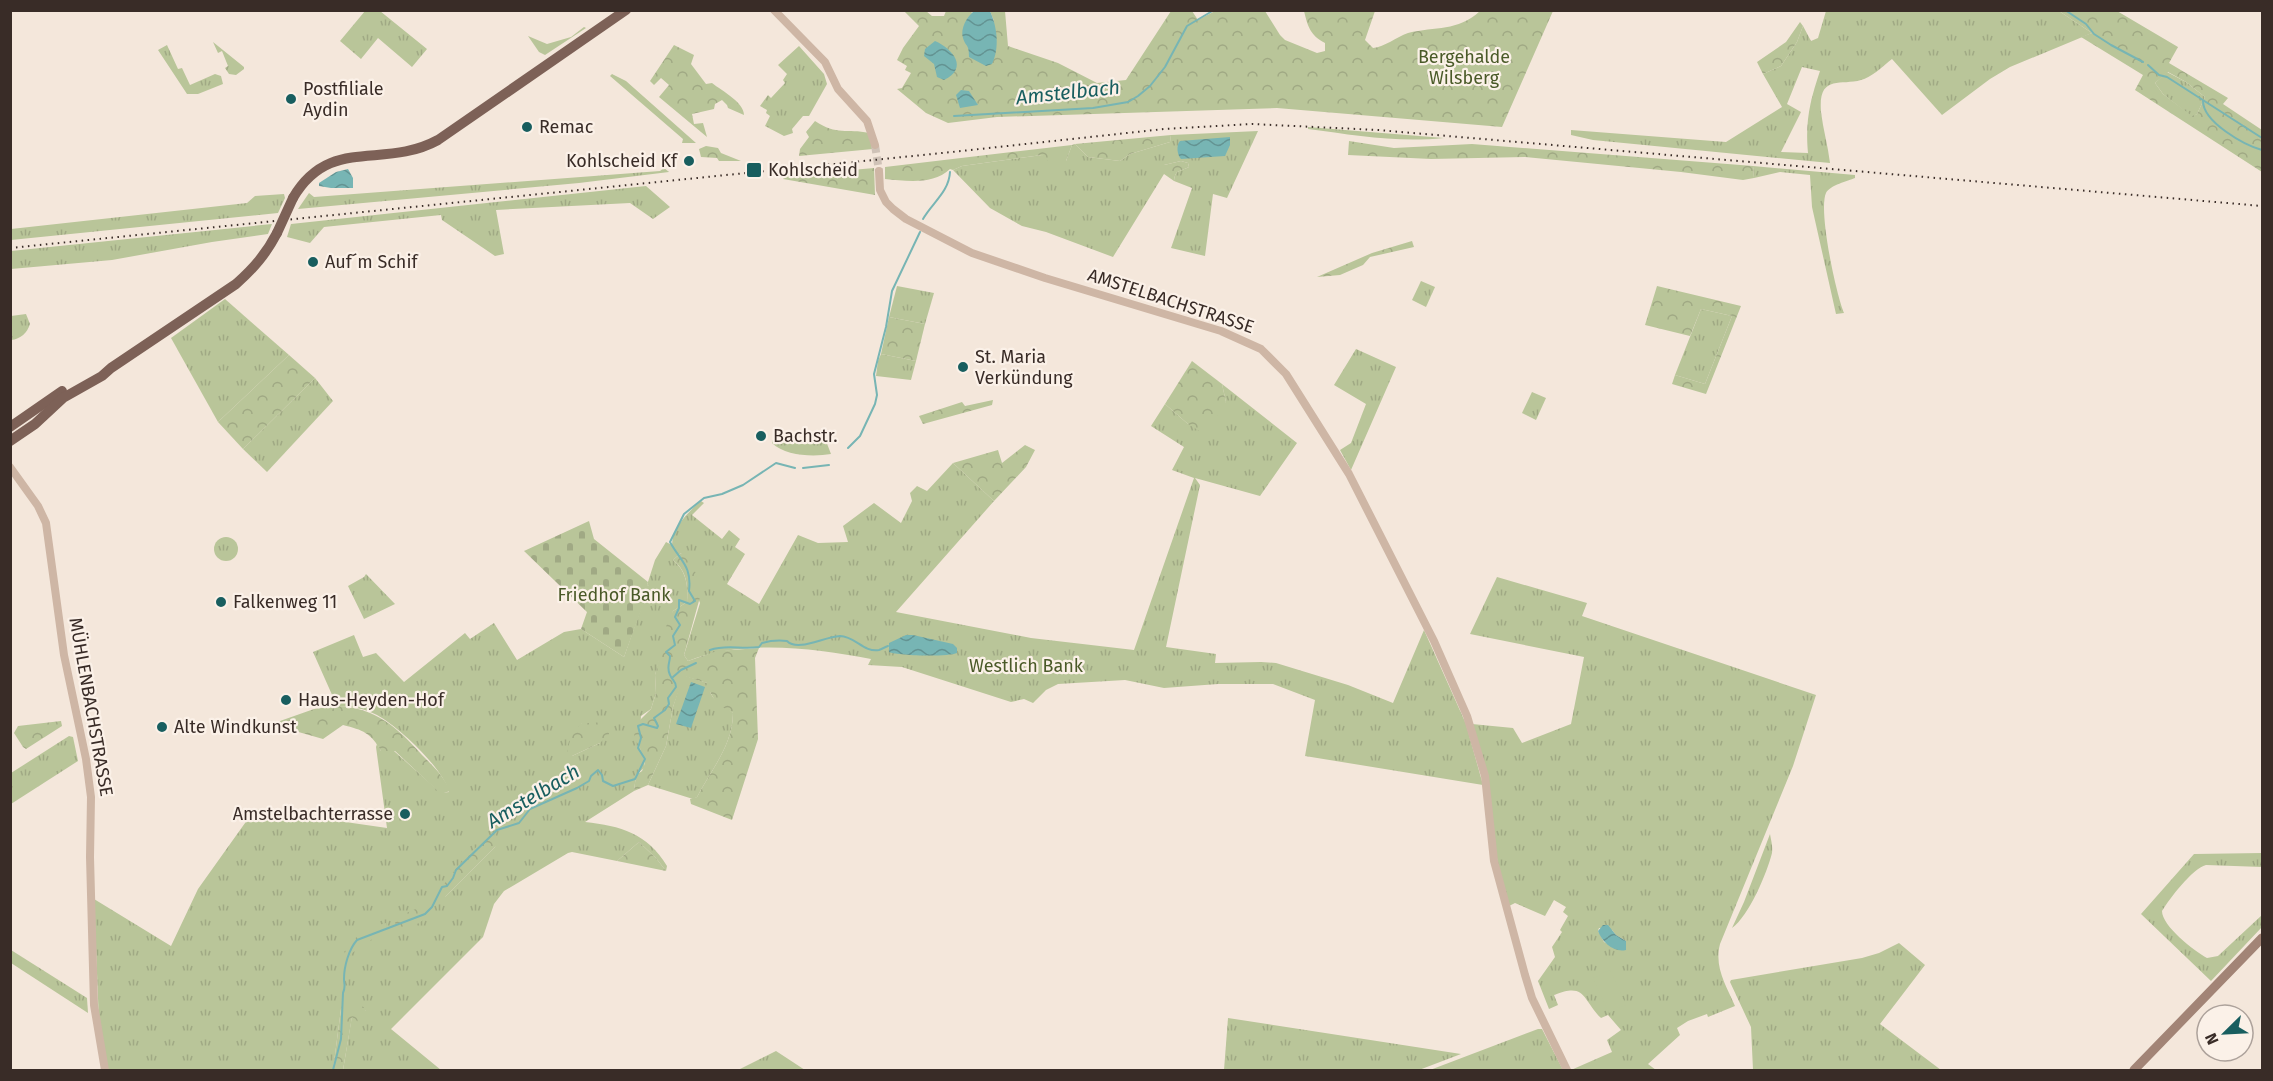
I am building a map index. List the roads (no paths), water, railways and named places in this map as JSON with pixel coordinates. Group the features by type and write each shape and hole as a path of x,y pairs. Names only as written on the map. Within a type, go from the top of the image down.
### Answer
{"main road":[{"path":"10,441 35,424 63,398 102,376 236,284 254,268 264,256 293,198 307,177 326,165 341,160 404,153 438,140 626,10"},
{"path":"10,427 69,387 111,368"},
{"path":"2134,1071 2262,938"}],"street":[{"path":"774,10 825,62 838,89 867,121 875,145"},
{"name":"AMSTELBACHSTRASSE","path":"879,171 880,190 893,209 972,254 1221,331 1262,349 1295,388 1350,474 1418,610 1467,716 1485,776 1494,861 1516,942 1532,998 1567,1071"},
{"name":"MÜHLENBACHSTRASSE","path":"10,467 38,506 46,523 68,680 86,759 92,808 90,857 94,1005 105,1071"}],"water":[{"path":"974,11 990,11 994,23 997,37 996,51 992,64 986,66 969,57 968,47 963,38 962,30"},
{"path":"935,41 948,49 956,59 956,70 944,80 937,77 934,64 924,56 925,49"},
{"path":"961,90 969,91 978,105 960,108 956,95"},
{"path":"1230,137 1230,145 1225,156 1181,159 1179,155 1180,141"},
{"path":"348,169 353,178 353,188 319,186 319,183 336,172"},
{"path":"906,635 953,644 957,648 957,653 923,655 889,652 889,643"},
{"path":"691,682 705,687 691,728 676,724"},
{"path":"1603,925 1608,925 1616,935 1626,941 1626,950 1617,950 1605,943 1598,931"}],"waterway":[{"name":"Amstelbach","path":"954,116 1093,108 1128,102 1150,86 1165,67 1187,26 1214,10"},
{"name":"Amstelbach","path":"2065,10 2086,24 2094,34 2143,62"},
{"name":"Amstelbach","path":"2148,65 2159,75 2167,77 2262,138"},
{"path":"2203,101 2210,117 2226,132 2262,150"},
{"name":"Amstelbach","path":"923,219 947,186 950,172"},
{"name":"Amstelbach","path":"848,448 860,436 875,404 877,395 874,374 892,291 920,232"},
{"name":"Amstelbach","path":"333,1070 341,1039 345,969 349,953 357,940 425,914 432,907 442,887 447,886 453,878 456,870 497,830 519,823 530,809 577,788 589,781 598,770 603,781 613,786 635,779 645,759 638,748 641,738 638,726 643,724 657,728 654,718 665,710 669,704 668,698 676,687 668,667 670,656 666,652 675,645 673,636 680,625 675,617 679,608 679,600 690,604 695,601 689,591 689,576 685,565 670,542 684,514 704,498 722,494 743,485 776,463 795,468"},
{"name":"Amstelbach","path":"803,468 829,465"},
{"path":"710,650 722,647 759,647 762,643 777,641 804,645 840,636 869,649 879,650 888,646"},
{"path":"673,677 681,670 696,663"}],"tunnel":[{"path":"875,145 879,171"}],"railway":[{"path":"10,248 1164,129 1252,124 1378,130 2262,206"}],"place":[{"name":"Postfiliale Aydin","path":"291,99"},
{"name":"Remac","path":"527,127"},
{"name":"Kohlscheid Kf","path":"689,161"},
{"name":"Kohlscheid","path":"754,170"},
{"name":"Auf´m Schif","path":"313,262"},
{"name":"St. Maria Verkündung","path":"963,367"},
{"name":"Bachstr.","path":"761,436"},
{"name":"Falkenweg 11","path":"221,602"},
{"name":"Haus-Heyden-Hof","path":"286,700"},
{"name":"Alte Windkunst","path":"162,727"},
{"name":"Amstelbachterrasse","path":"405,814"}],"park label":[{"name":"Bergehalde Wilsberg","path":"1464,67"},
{"name":"Friedhof Bank","path":"614,595"},
{"name":"Westlich Bank","path":"1026,666"}]}
